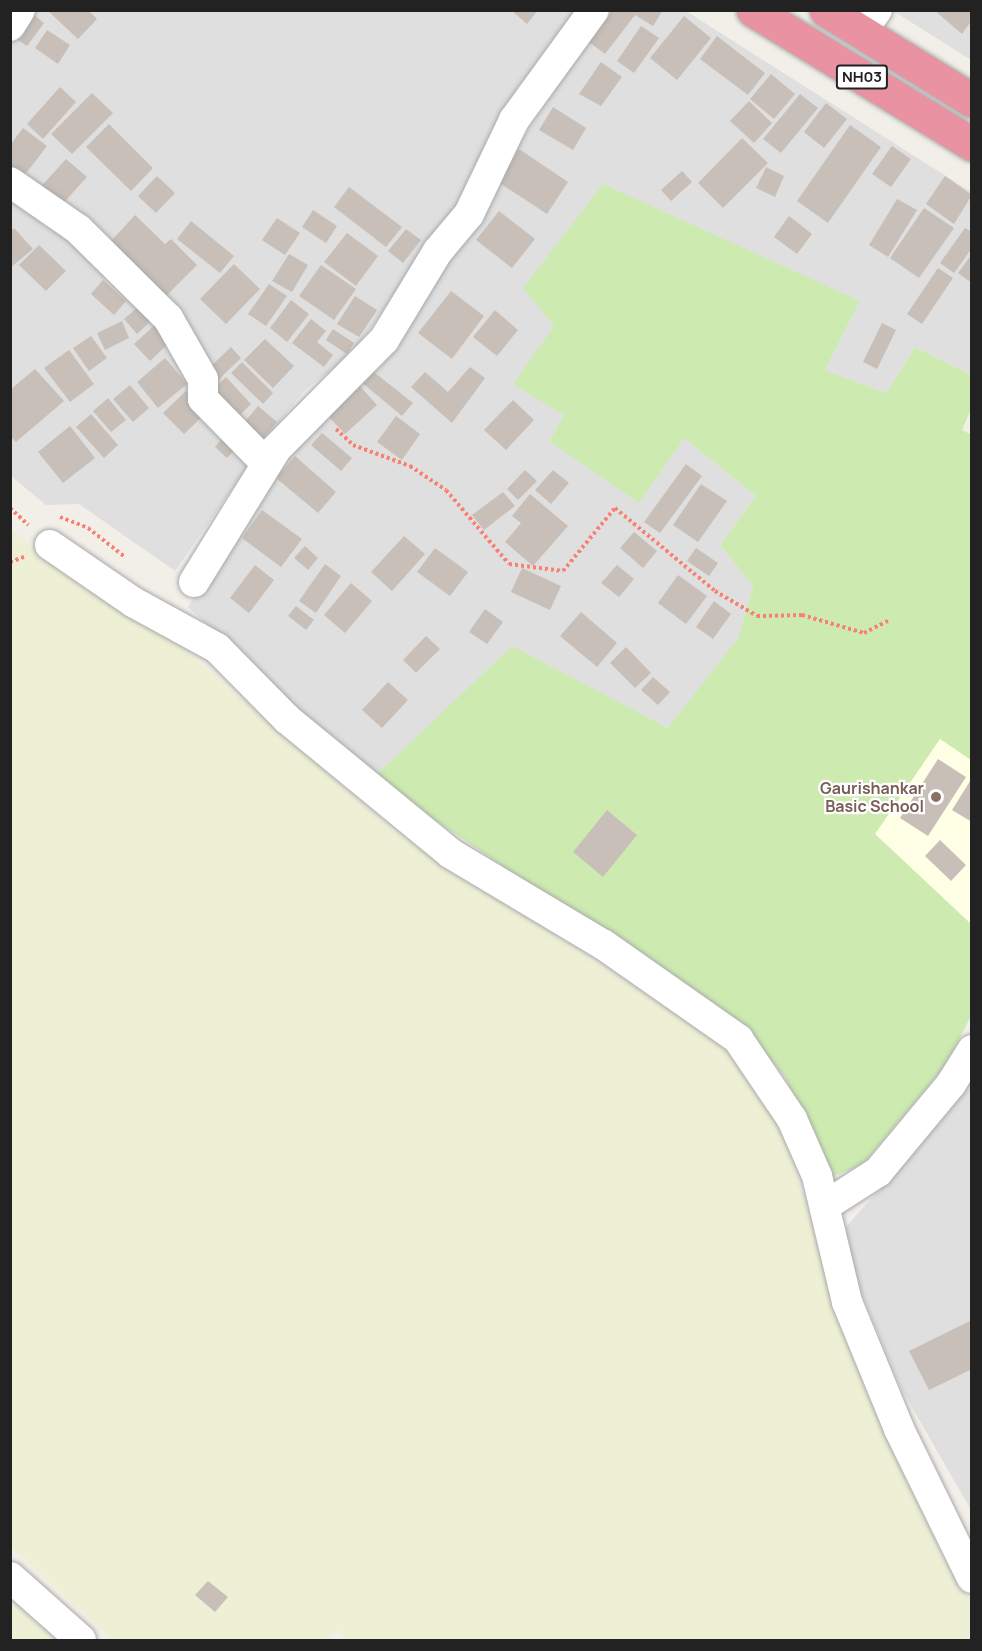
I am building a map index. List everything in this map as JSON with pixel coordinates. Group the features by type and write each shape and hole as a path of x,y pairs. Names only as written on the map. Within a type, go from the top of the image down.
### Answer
{"highway":[{"name":"NH03","path":"753,10 972,144"},
{"path":"826,10 869,21 972,99"}],"street":[{"path":"10,26 20,10"},
{"path":"194,582 266,463 384,340 438,251 469,214 514,120 594,10"},
{"path":"10,182 78,229 168,318 203,379 203,399 266,463"},
{"path":"50,545 133,602 217,648 287,719 450,853 604,945 738,1039 792,1119 825,1206 847,1302 898,1429 972,1578"},
{"path":"825,1206 878,1172 961,1089 972,1050"},
{"path":"10,1577 81,1641"}],"path":[{"path":"318,411 353,445 410,466 446,490 510,564 563,571 615,508 715,591 757,616 802,615 864,633 889,620"},
{"path":"63,514 134,565"}],"shaded area":[{"path":"10,11 584,11 517,88 455,210 352,354 306,389 282,418 175,571 79,504 46,505 11,476"},
{"path":"608,11 686,11 971,192 971,375 915,347 886,393 825,370 860,301 554,326 564,415 549,441 683,437 756,496 720,545 753,586 738,638 669,728 615,702 373,778 188,607 277,463 496,177"},
{"path":"892,11 971,11 971,60 898,14"},
{"path":"11,529 79,585 175,641 394,831 724,1044 781,1127 860,1376 943,1559 971,1602 971,1640 346,1640 339,1630 324,1640 112,1640 11,1547"},
{"name":"Gaurishankar Basic School","path":"940,738 971,760 971,924 875,834"},
{"path":"971,1071 971,1510 902,1390 838,1236 950,1110"},
{"path":"11,1601 54,1640 11,1640"}],"green space":[{"path":"603,184 860,301 825,370 886,393 915,347 971,375 971,409 962,430 972,435 971,760 940,739 875,834 971,924 971,1016 945,1066 863,1164 834,1176 785,1077 748,1032 373,778 512,646 668,728 738,638 753,586 720,545 756,496 684,438 639,503 549,441 564,415 513,384 554,326 523,288"}],"building":[{"path":"47,10 88,10 97,19 78,39"},
{"path":"511,10 538,10 527,24"},
{"path":"613,10 663,10 653,26 635,15 605,54 589,42"},
{"path":"934,10 972,10 972,20 962,34"},
{"path":"29,11 44,23 27,46 11,35"},
{"path":"684,16 711,38 677,80 650,58"},
{"path":"641,26 659,38 634,73 617,61"},
{"path":"47,30 70,45 58,64 35,48"},
{"path":"717,36 765,73 748,95 700,59"},
{"path":"601,62 622,77 601,106 579,94"},
{"path":"771,74 795,94 774,119 750,99"},
{"path":"60,87 76,102 43,139 27,124"},
{"path":"92,93 113,113 72,154 51,134"},
{"path":"800,94 818,108 781,153 763,139"},
{"path":"749,101 772,123 754,143 730,121"},
{"path":"826,103 847,119 824,148 804,132"},
{"path":"553,107 586,128 573,150 539,130"},
{"path":"109,124 153,168 131,191 86,147"},
{"path":"850,125 881,147 828,223 797,201"},
{"path":"23,128 47,146 20,181 10,174 10,145"},
{"path":"742,138 768,163 723,208 698,183"},
{"path":"892,146 911,159 891,187 872,174"},
{"path":"519,149 568,182 547,214 498,182"},
{"path":"66,159 87,177 58,209 37,191"},
{"path":"766,167 784,176 775,197 756,188"},
{"path":"682,171 692,182 671,201 661,190"},
{"path":"157,176 175,193 156,213 138,196"},
{"path":"945,176 972,195 954,224 926,204"},
{"path":"349,187 402,227 386,247 334,207"},
{"path":"897,199 917,210 888,257 869,245"},
{"path":"924,208 954,228 919,278 890,258"},
{"path":"313,210 337,226 326,243 302,227"},
{"path":"499,211 535,239 512,268 476,240"},
{"path":"135,215 165,244 171,239 197,265 166,296 111,241"},
{"path":"789,216 812,234 797,254 774,237"},
{"path":"277,218 300,233 285,255 262,240"},
{"path":"191,221 234,256 220,273 177,239"},
{"path":"14,228 33,249 10,268 10,231"},
{"path":"965,228 972,232 972,248 954,273 940,263"},
{"path":"406,229 421,240 403,263 388,251"},
{"path":"347,233 378,256 356,286 324,262"},
{"path":"39,245 66,271 46,291 19,265"},
{"path":"289,254 308,265 292,292 272,281"},
{"path":"972,254 972,278 969,281 958,273"},
{"path":"234,264 260,289 226,324 200,299"},
{"path":"321,265 356,289 334,320 299,296"},
{"path":"938,268 953,278 922,324 907,314"},
{"path":"103,280 126,301 114,315 91,294"},
{"path":"269,284 287,296 266,326 248,314"},
{"path":"451,291 484,316 452,359 418,333"},
{"path":"355,296 377,310 359,337 337,324"},
{"path":"291,300 309,314 287,342 270,328"},
{"path":"138,307 151,321 137,334 124,319"},
{"path":"495,310 518,330 497,356 473,337"},
{"path":"311,319 326,331 317,342 333,355 324,367 292,343"},
{"path":"122,321 129,338 105,350 97,333"},
{"path":"882,323 896,330 877,369 863,362"},
{"path":"156,324 172,340 150,361 134,344"},
{"path":"333,329 354,343 347,354 326,340"},
{"path":"91,336 107,358 89,371 73,348"},
{"path":"265,339 294,366 273,388 244,360"},
{"path":"231,347 241,358 216,382 206,371"},
{"path":"69,350 94,384 70,402 44,368"},
{"path":"165,358 187,384 158,408 137,382"},
{"path":"242,362 273,393 263,404 231,373"},
{"path":"470,367 485,378 452,423 411,387 425,372 448,392"},
{"path":"35,369 64,401 16,442 10,436 10,390"},
{"path":"370,369 413,403 402,416 360,381"},
{"path":"226,377 251,404 234,421 208,395"},
{"path":"357,383 377,405 345,434 325,413"},
{"path":"130,385 149,408 133,422 113,399"},
{"path":"186,391 207,412 184,434 163,413"},
{"path":"108,398 126,420 111,432 93,411"},
{"path":"513,400 534,420 506,450 484,430"},
{"path":"258,406 277,422 261,441 242,425"},
{"path":"91,414 118,445 104,458 76,427"},
{"path":"396,416 420,434 402,460 377,442"},
{"path":"70,426 95,458 63,483 38,452"},
{"path":"228,431 241,443 227,458 215,447"},
{"path":"322,433 352,458 341,471 311,445"},
{"path":"295,456 336,492 318,513 276,478"},
{"path":"686,464 702,476 660,533 644,522"},
{"path":"525,470 537,481 518,500 507,489"},
{"path":"553,470 569,483 551,504 535,490"},
{"path":"701,484 727,501 698,542 673,525"},
{"path":"503,492 515,506 484,530 472,515"},
{"path":"530,494 568,526 533,566 505,542 521,523 512,516"},
{"path":"262,510 302,539 281,567 242,538"},
{"path":"634,532 657,551 643,568 620,548"},
{"path":"404,536 425,554 392,591 371,572"},
{"path":"305,546 318,558 308,570 294,558"},
{"path":"435,548 468,572 450,596 417,572"},
{"path":"696,548 718,563 709,576 687,561"},
{"path":"325,564 341,576 316,613 299,601"},
{"path":"255,565 274,580 249,613 230,598"},
{"path":"617,565 634,579 619,597 601,583"},
{"path":"522,568 561,586 550,610 511,592"},
{"path":"678,575 707,596 686,624 658,603"},
{"path":"351,583 372,601 345,633 324,615"},
{"path":"714,601 731,614 713,639 696,627"},
{"path":"296,606 314,620 306,630 288,616"},
{"path":"485,609 503,622 487,644 469,632"},
{"path":"581,612 617,643 597,667 560,636"},
{"path":"426,636 440,649 416,673 403,660"},
{"path":"626,647 651,673 635,688 610,663"},
{"path":"653,677 670,692 658,705 641,690"},
{"path":"388,682 408,700 382,728 362,710"},
{"path":"938,759 966,777 928,836 900,818"},
{"path":"972,778 972,822 952,810"},
{"path":"607,810 637,835 603,877 573,852"},
{"path":"940,840 966,865 951,881 925,856"},
{"path":"972,1320 972,1369 929,1390 909,1351"},
{"path":"208,1581 228,1597 215,1612 195,1595"}],"place":[{"name":"Gaurishankar Basic School","path":"936,797"}]}
